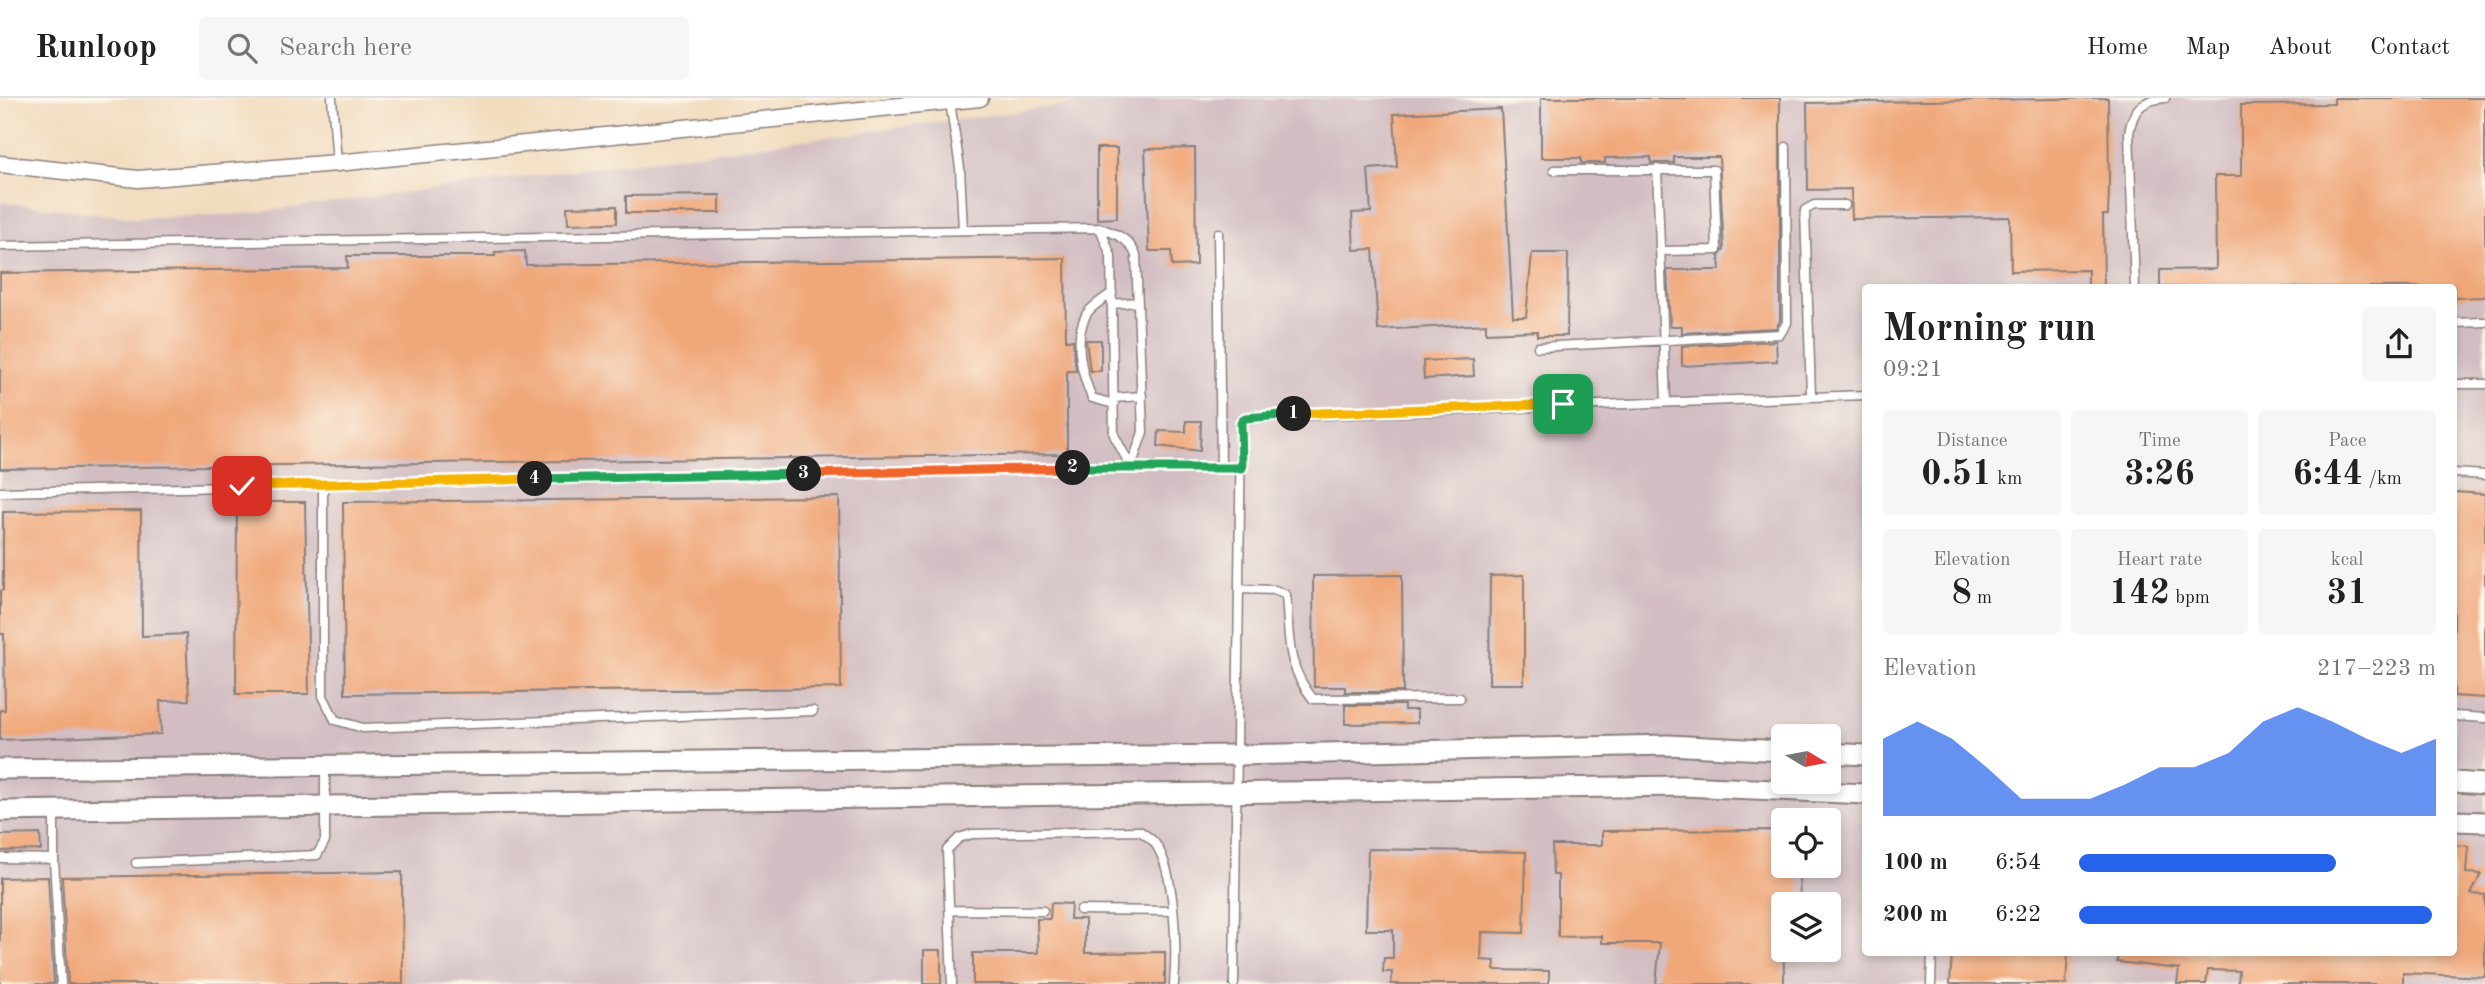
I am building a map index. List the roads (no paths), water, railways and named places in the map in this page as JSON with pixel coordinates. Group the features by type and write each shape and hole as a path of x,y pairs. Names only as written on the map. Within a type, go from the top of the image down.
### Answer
{"street":[{"path":"0,164 138,179 951,107 980,98"},
{"path":"0,769 1237,755 1668,745 1771,750"},
{"path":"1841,754 1862,755"},
{"path":"2457,782 2485,784"},
{"path":"0,811 1682,786 1862,794"},
{"path":"2457,821 2485,822"}],"lane":[{"path":"332,98 338,163"},
{"path":"2135,284 2129,134 2132,114 2140,105 2151,99 2165,98"},
{"path":"951,107 960,168 963,230"},
{"path":"1538,347 1664,338 1776,337 1784,330 1786,147"},
{"path":"1657,169 1666,401"},
{"path":"1554,170 1714,170 1717,250 1661,251"},
{"path":"1811,396 1805,210 1814,205 1845,205"},
{"path":"1100,228 1111,256 1114,435 1131,467"},
{"path":"0,246 1100,228 1118,234 1130,244 1136,255 1143,432 1131,467"},
{"path":"1218,233 1221,468"},
{"path":"1112,293 1086,313 1081,333 1082,374 1092,398 1114,401 1142,396"},
{"path":"1112,304 1138,302"},
{"path":"2457,323 2485,322"},
{"path":"2457,384 2485,384"},
{"path":"1234,984 1241,423 1252,415 1862,395"},
{"path":"0,492 1131,467 1242,468"},
{"path":"2457,473 2485,475"},
{"path":"323,484 323,696 335,720 363,728 813,711"},
{"path":"1241,589 1275,590 1286,595 1292,665 1297,679 1313,699 1460,698"},
{"path":"2457,716 2485,718"},
{"path":"136,863 317,855 325,841 325,765"},
{"path":"54,810 61,984"},
{"path":"952,984 947,850 960,838 972,834 1140,831 1154,842 1164,864 1172,911 1174,984"},
{"path":"0,858 54,859"},
{"path":"950,910 1043,911"},
{"path":"1080,910 1172,911"},
{"path":"1931,984 1932,956"}]}
